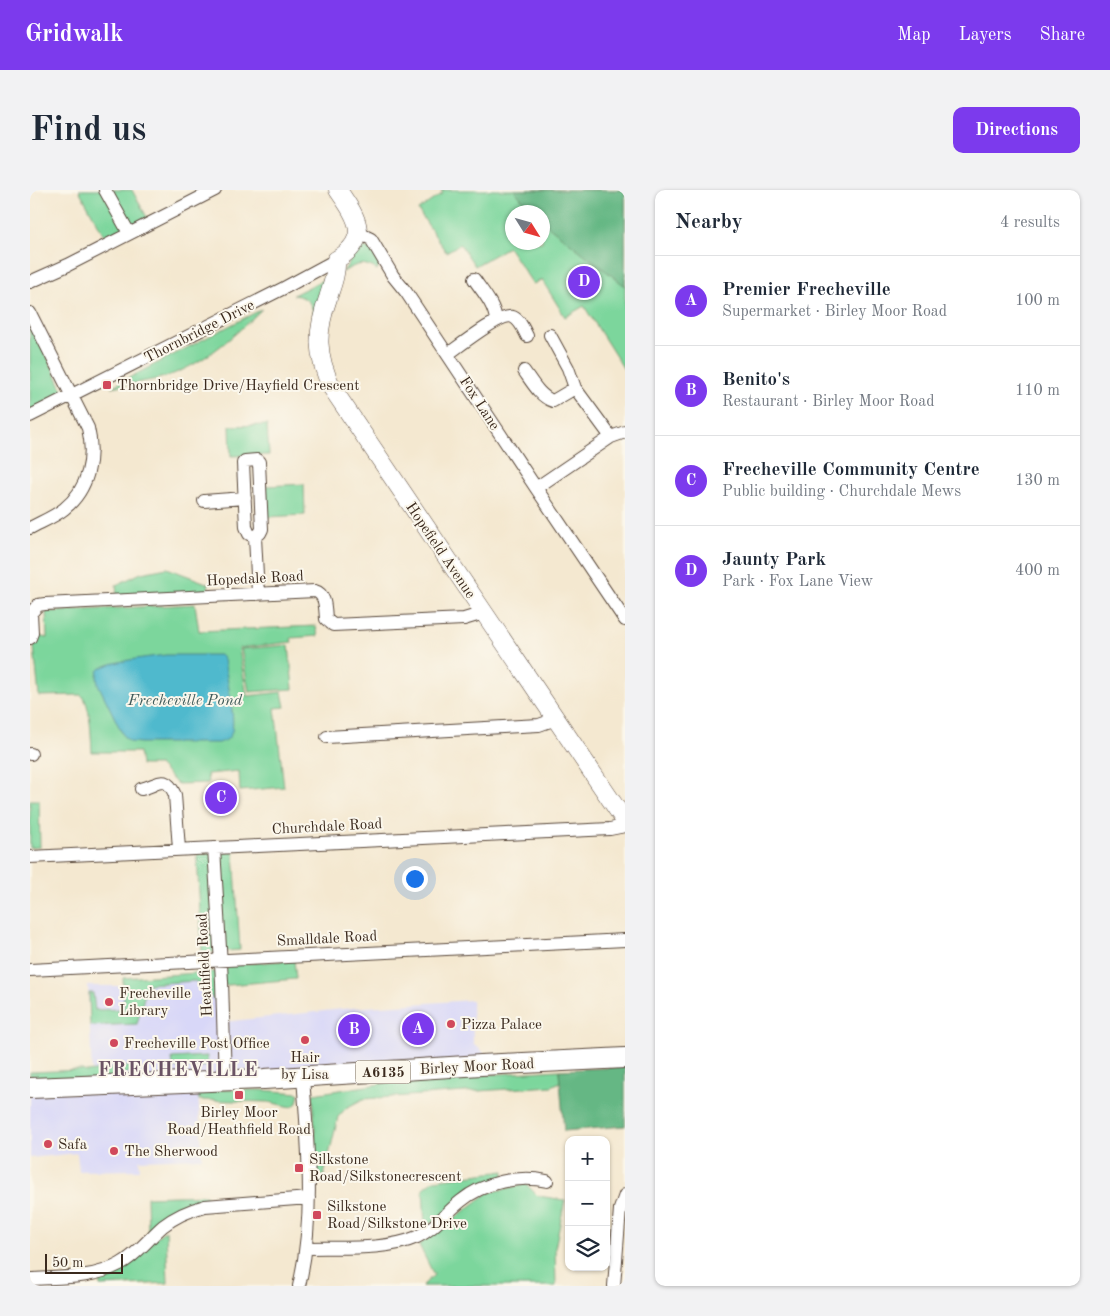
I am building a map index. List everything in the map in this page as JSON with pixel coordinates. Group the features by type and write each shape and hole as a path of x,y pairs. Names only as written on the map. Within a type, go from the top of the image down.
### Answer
{"main road":[{"name":"Birley Moor Road","path":"30,1088 225,1081 625,1058"}],"street":[{"path":"105,190 129,233"},
{"path":"30,282 68,265 214,190"},
{"name":"Fox Lane","path":"338,190 356,219 359,233 371,239 393,276 448,354 625,620"},
{"name":"Thornbridge Drive","path":"30,416 336,260 353,246 359,233"},
{"name":"Hopefield Avenue","path":"336,260 336,274 322,313 319,336 320,357 332,388 625,821"},
{"path":"474,279 491,304 496,314 496,321"},
{"path":"30,313 88,428 92,455 89,471 75,497 66,508 30,528"},
{"path":"448,354 496,321 508,316 514,317 519,322 527,336"},
{"path":"550,335 568,368 575,388 611,437"},
{"path":"524,371 540,392 550,401 575,388"},
{"path":"536,488 611,437 625,432"},
{"path":"257,460 259,462 262,529 255,537 249,534 246,527 243,463 257,460"},
{"path":"204,501 245,498"},
{"path":"255,537 258,594"},
{"name":"Hopedale Road","path":"30,638 32,633 31,613 38,605 315,591 320,592 323,596 326,619 333,625 464,618 484,613"},
{"path":"327,737 539,725 556,719"},
{"path":"141,788 162,782 172,788 175,795 179,849"},
{"name":"Churchdale Road","path":"30,857 610,829 625,826"},
{"name":"Heathfield Road","path":"214,848 225,1081"},
{"name":"Smalldale Road","path":"30,970 625,940"},
{"path":"299,1286 307,1248 310,1198 303,1077"},
{"path":"307,1248 357,1247 401,1243 428,1231 461,1200 485,1187 527,1178 547,1181"},
{"path":"614,1286 620,1209 625,1195"},
{"path":"30,1279 85,1275 108,1270 121,1264 164,1226 190,1210 205,1206 310,1198"}],"shaded area":[{"path":"195,981 219,1004 223,1022 352,1008 472,1000 473,1043 483,1052 491,1064 198,1090 202,1158 139,1160 140,1170 79,1171 77,1153 30,1158 30,1079 92,1075 88,986 123,986"}],"green space":[{"path":"79,190 132,190 148,219 107,241"},
{"path":"441,190 625,190 625,371 584,306 565,317 542,280 533,284 510,250 550,250 550,205 505,205 505,249 475,266 460,244 446,252 418,210 443,193"},
{"path":"514,190 625,190 625,286 550,227 550,205 527,205"},
{"path":"364,247 370,249 380,263 377,270 368,265 360,265 343,272 357,250"},
{"path":"325,279 315,321 313,310 307,300 293,295"},
{"path":"262,309 216,350 190,367 161,378 111,387"},
{"path":"30,321 64,392 30,411"},
{"path":"267,425 269,455 231,456 230,426"},
{"path":"304,484 305,515 267,517 266,486"},
{"path":"167,568 209,584 207,593 117,597 116,585 141,573"},
{"path":"195,604 199,631 316,626 318,636 291,638 292,642 239,648 247,696 282,692 285,707 275,708 284,787 240,791 239,771 207,774 208,783 177,784 159,765 141,765 139,752 92,752 89,712 81,695 39,696 34,647 38,636 47,638 46,612"},
{"path":"289,645 293,689 249,692 241,649"},
{"path":"30,800 39,800 40,847 30,848"},
{"path":"234,852 240,950 202,953 197,854"},
{"path":"294,960 296,979 217,986 219,1004 195,981 148,984 148,993 144,997 137,1024 90,1026 89,993 93,993 95,1010 124,1009 123,978 225,971 230,965"},
{"path":"207,1056 207,1066 176,1068 173,1066 172,1058"},
{"path":"113,1066 131,1067 130,1072 111,1079 30,1082 30,1072 82,1070 86,1072 111,1069"},
{"path":"625,1067 625,1126 564,1131 559,1070"},
{"path":"559,1070 560,1082 552,1086 363,1099 346,1108 338,1117 324,1176 317,1175 313,1094 407,1080"},
{"path":"198,1090 261,1090 299,1093 297,1103 292,1107 268,1102 199,1100"},
{"path":"504,1171 504,1177 425,1227 423,1189 434,1180"},
{"path":"526,1184 538,1196 565,1200 555,1248 556,1286 422,1286 434,1275 419,1245 488,1193"},
{"path":"206,1195 207,1201 174,1213 161,1221 148,1234 147,1197"},
{"path":"166,1230 168,1283 100,1286 99,1278"}],"water":[{"name":"Frecheville Pond","path":"166,655 220,655 224,659 233,719 233,728 228,739 219,743 140,743 131,742 124,737 98,684 98,672 105,666 112,664"}],"place":[{"name":"Jaunty Park","path":"584,282"},
{"name":"Thornbridge Drive/Hayfield Crescent","path":"107,385"},
{"name":"Frecheville Community Centre","path":"221,798"},
{"name":"Frecheville Library","path":"109,1002"},
{"name":"Pizza Palace","path":"451,1024"},
{"name":"Premier Frecheville","path":"418,1029"},
{"name":"Benito's","path":"354,1030"},
{"name":"Hair by Lisa","path":"305,1040"},
{"name":"Frecheville Post Office","path":"114,1043"},
{"name":"Birley Moor Road/Heathfield Road","path":"239,1095"},
{"name":"Safa","path":"48,1144"},
{"name":"The Sherwood","path":"114,1151"},
{"name":"Silkstone Road/Silkstonecrescent","path":"299,1168"},
{"name":"Silkstone Road/Silkstone Drive","path":"317,1215"}],"district":[{"name":"FRECHEVILLE","path":"178,1069"}]}
